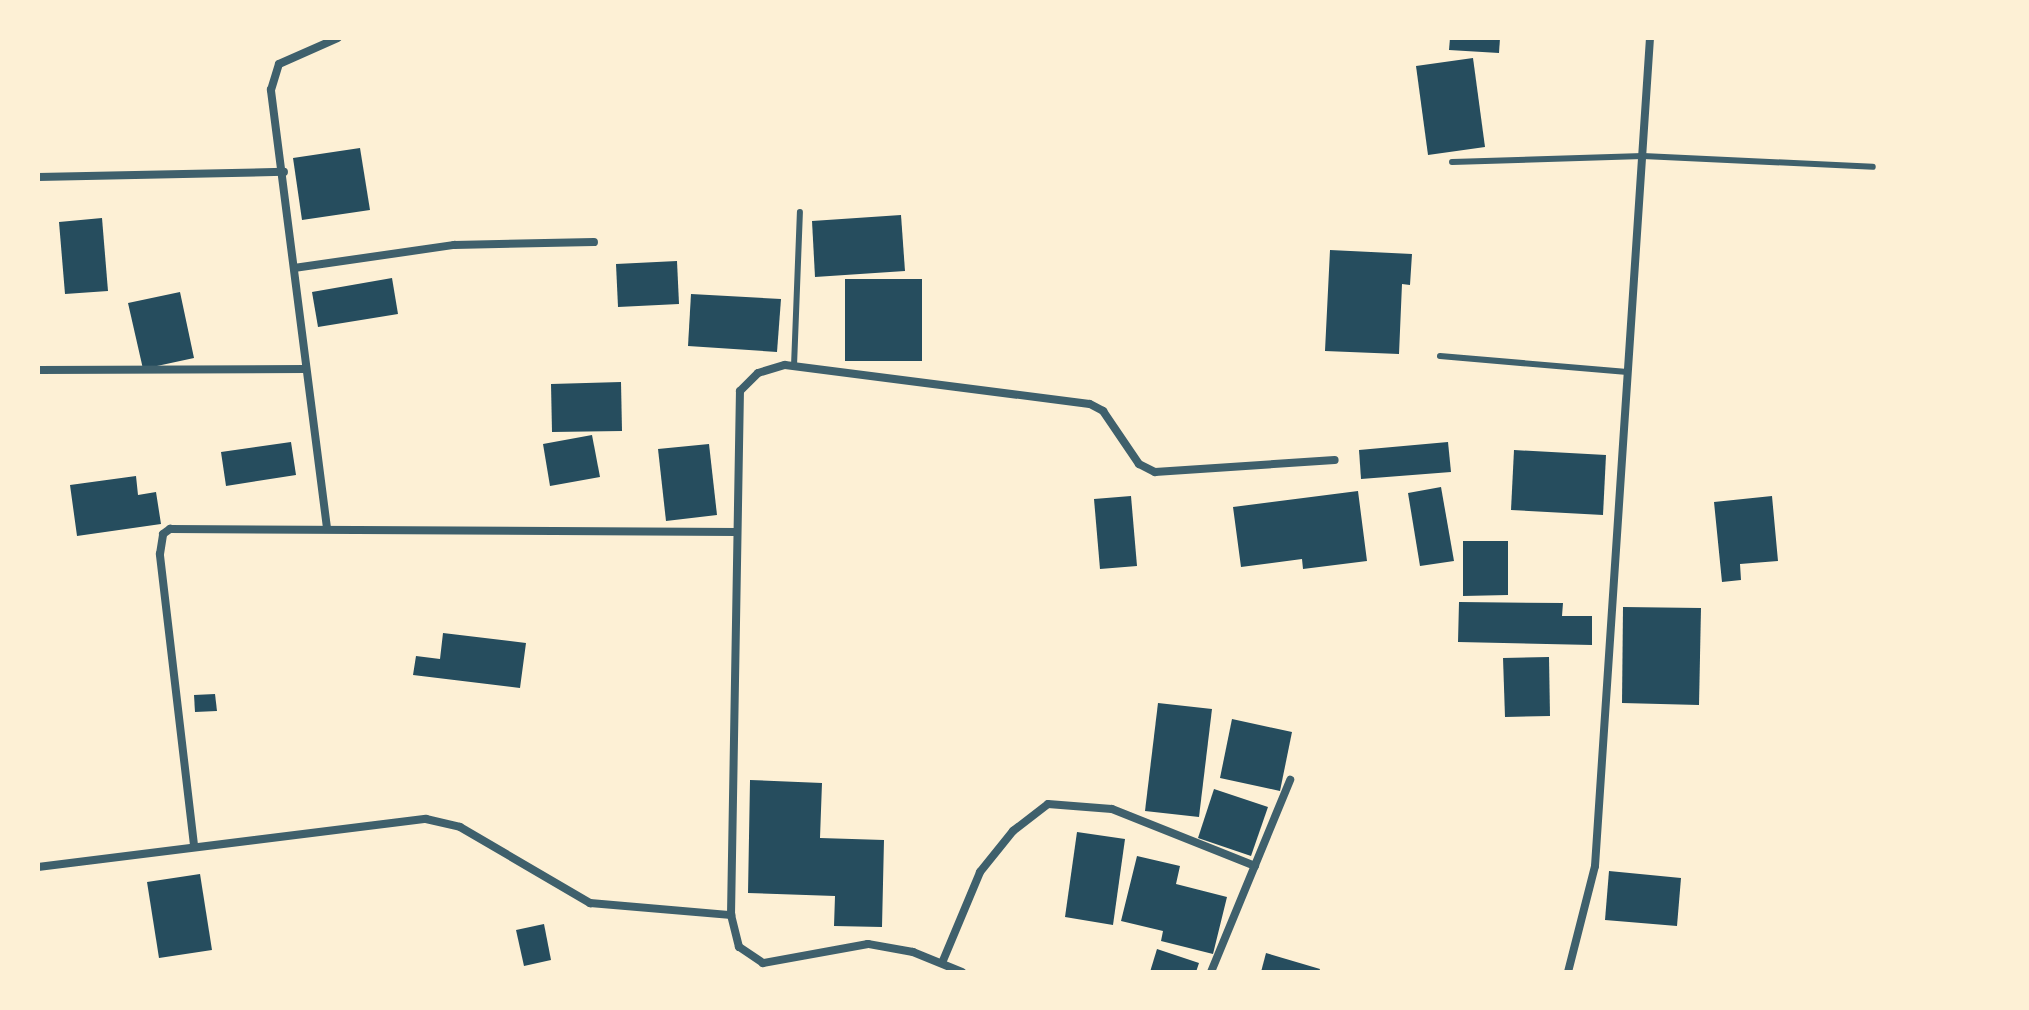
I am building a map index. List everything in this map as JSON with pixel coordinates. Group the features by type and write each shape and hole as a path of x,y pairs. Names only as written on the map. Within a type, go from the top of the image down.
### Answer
{"street":[{"path":"327,528 272,73 287,59 338,38"},
{"path":"1568,972 1595,866 1650,38"},
{"path":"38,177 284,172"},
{"path":"294,268 454,245 594,242"},
{"path":"962,972 942,963 868,944 763,963 739,947 731,915 740,391 758,373 794,366 1090,404 1103,411 1139,464 1155,472 1335,460"},
{"path":"38,370 306,369"},
{"path":"194,845 160,554 163,534 184,527 737,532"},
{"path":"1211,972 1290,780"},
{"path":"942,963 980,872 1013,831 1048,804 1112,809 1255,866"},
{"path":"38,867 194,845 426,819 460,827 590,903 731,915"}],"lane":[{"path":"1452,162 1643,156 1873,167"},
{"path":"794,366 800,212"},
{"path":"1440,356 1627,372"}],"building":[{"path":"1450,38 1500,38 1499,53 1449,50"},
{"path":"1473,58 1485,147 1428,155 1416,66"},
{"path":"360,148 370,210 302,220 293,158"},
{"path":"901,215 905,271 815,277 812,221"},
{"path":"102,218 108,291 65,294 59,222"},
{"path":"1330,250 1412,254 1410,285 1402,284 1399,354 1325,351"},
{"path":"677,261 679,304 618,307 616,264"},
{"path":"392,278 398,314 318,327 312,292"},
{"path":"845,279 922,279 922,361 845,361"},
{"path":"180,292 194,358 143,369 128,303"},
{"path":"691,294 781,299 777,352 688,346"},
{"path":"621,382 622,431 552,432 551,384"},
{"path":"592,435 600,477 550,486 543,444"},
{"path":"291,442 296,475 226,486 221,452"},
{"path":"1448,442 1451,472 1361,479 1359,450"},
{"path":"709,444 717,515 666,521 658,449"},
{"path":"1514,450 1606,455 1603,515 1511,510"},
{"path":"136,476 138,495 156,492 161,524 77,536 70,485"},
{"path":"1441,487 1454,561 1420,566 1408,493"},
{"path":"1358,491 1367,561 1303,569 1302,559 1241,567 1233,507"},
{"path":"1131,496 1137,566 1100,569 1094,499"},
{"path":"1772,496 1778,561 1740,564 1741,580 1722,582 1714,502"},
{"path":"1463,541 1508,541 1508,595 1463,596"},
{"path":"1459,602 1563,603 1562,616 1592,616 1592,645 1458,642"},
{"path":"1623,607 1701,608 1699,705 1622,703"},
{"path":"443,633 526,643 520,688 413,675 416,656 440,659"},
{"path":"1549,657 1550,716 1505,717 1503,658"},
{"path":"215,694 217,711 195,712 194,695"},
{"path":"1158,703 1212,709 1199,817 1145,811"},
{"path":"1232,719 1292,732 1280,791 1220,778"},
{"path":"750,780 822,783 820,838 884,840 882,927 834,926 835,896 748,893"},
{"path":"1214,789 1268,807 1251,856 1198,838"},
{"path":"1077,832 1125,839 1113,925 1065,917"},
{"path":"1137,856 1180,866 1176,884 1227,897 1213,954 1161,941 1163,931 1121,921"},
{"path":"1609,871 1681,878 1677,926 1605,920"},
{"path":"200,874 212,950 159,958 147,882"},
{"path":"544,924 551,960 524,966 516,930"},
{"path":"1157,949 1199,963 1196,972 1150,972"},
{"path":"1266,953 1320,969 1319,972 1261,972"}]}
